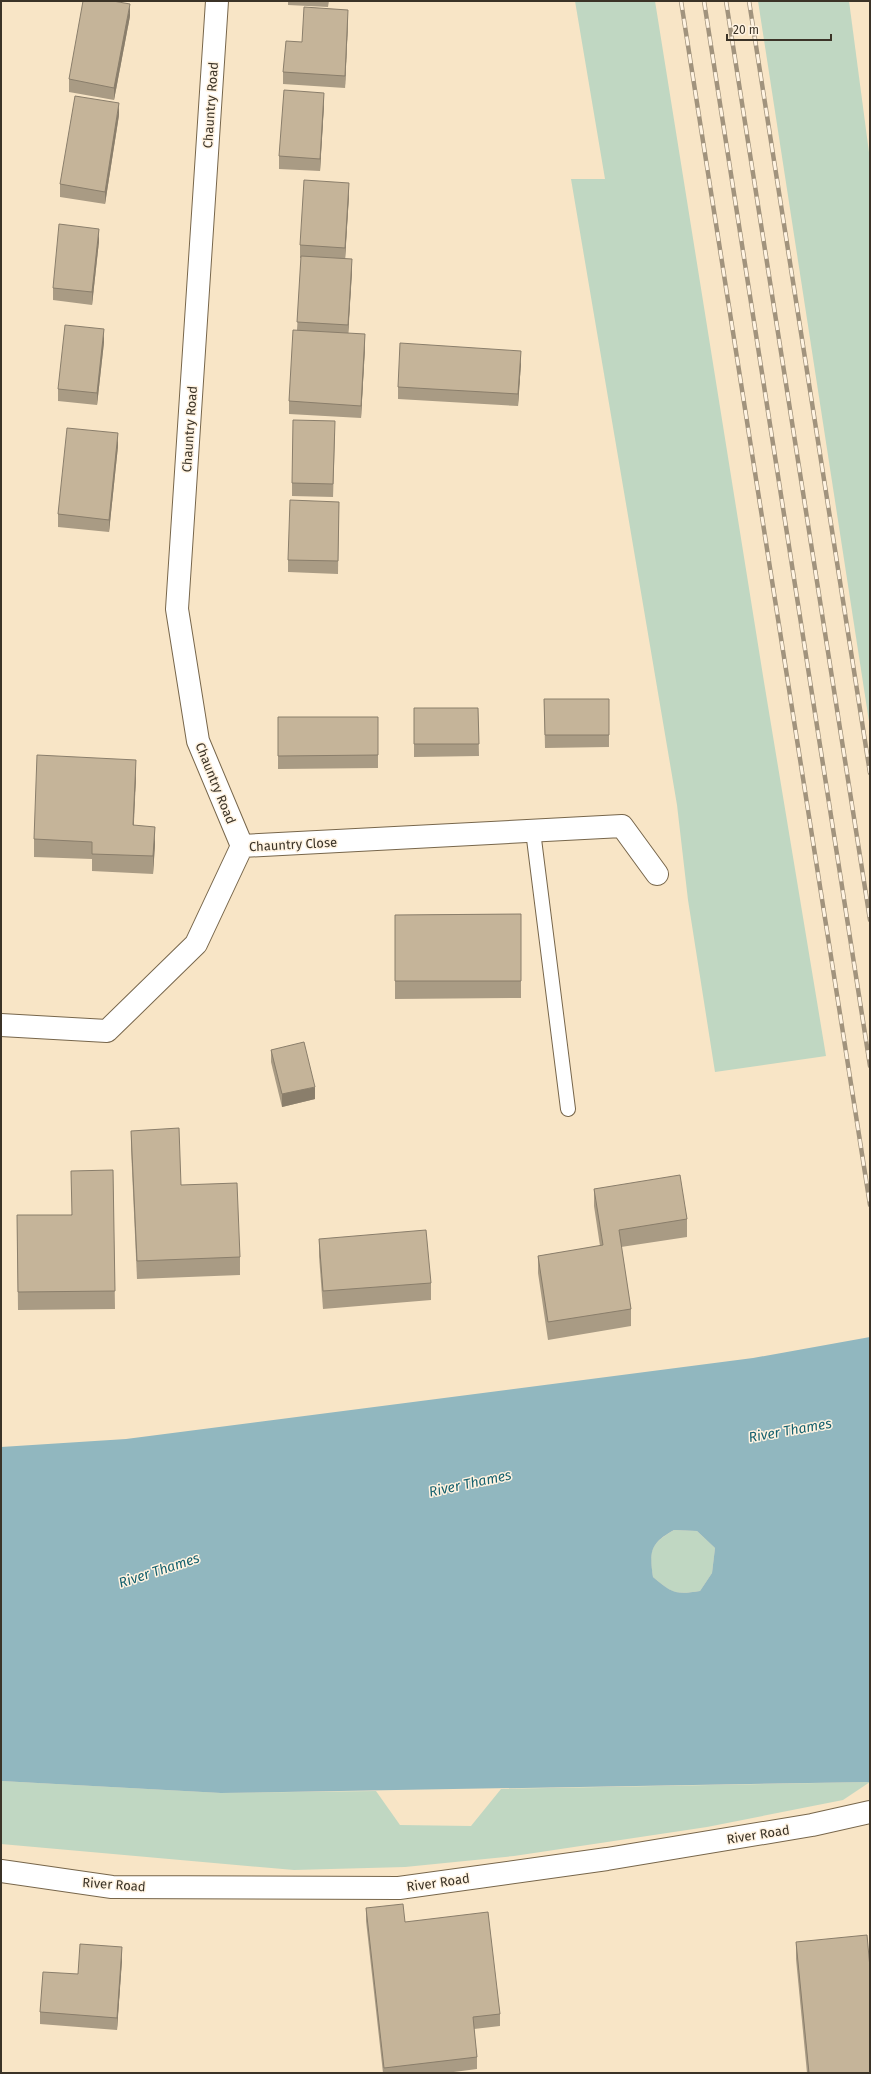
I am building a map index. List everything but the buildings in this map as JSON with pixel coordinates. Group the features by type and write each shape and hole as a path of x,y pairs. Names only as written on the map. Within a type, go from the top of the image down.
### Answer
{"street":[{"name":"Chauntry Road","path":"217,1 177,609 198,741 242,846"},
{"name":"Chauntry Close","path":"1,1025 107,1031 196,944 242,846 622,826 658,874"},
{"name":"River Road","path":"1,1871 112,1887 399,1888 607,1859 812,1825 870,1812"}],"lane":[{"path":"533,831 568,1109"}],"green space":[{"path":"575,1 655,1 764,682 826,1056 715,1072 688,900 677,805 571,179 605,179"},
{"path":"758,1 849,1 870,160 870,728"},
{"path":"674,1530 697,1531 715,1548 712,1573 700,1591 684,1593 674,1592 669,1590 653,1577 651,1560 653,1549 660,1539"},
{"path":"1,1781 221,1793 376,1791 400,1825 471,1826 501,1789 870,1782 843,1800 707,1827 514,1856 405,1867 294,1870 1,1844"}],"water":[{"name":"River Thames","path":"870,1337 870,1782 221,1793 1,1781 1,1447 126,1439 753,1358","holes":["674,1530 697,1531 715,1548 712,1573 700,1591 685,1593 674,1592 653,1577 651,1560 653,1548 660,1539"]}],"railway":[{"path":"681,1 870,1205"},
{"path":"704,1 870,1066"},
{"path":"726,1 870,920"},
{"path":"749,1 870,773"}]}
